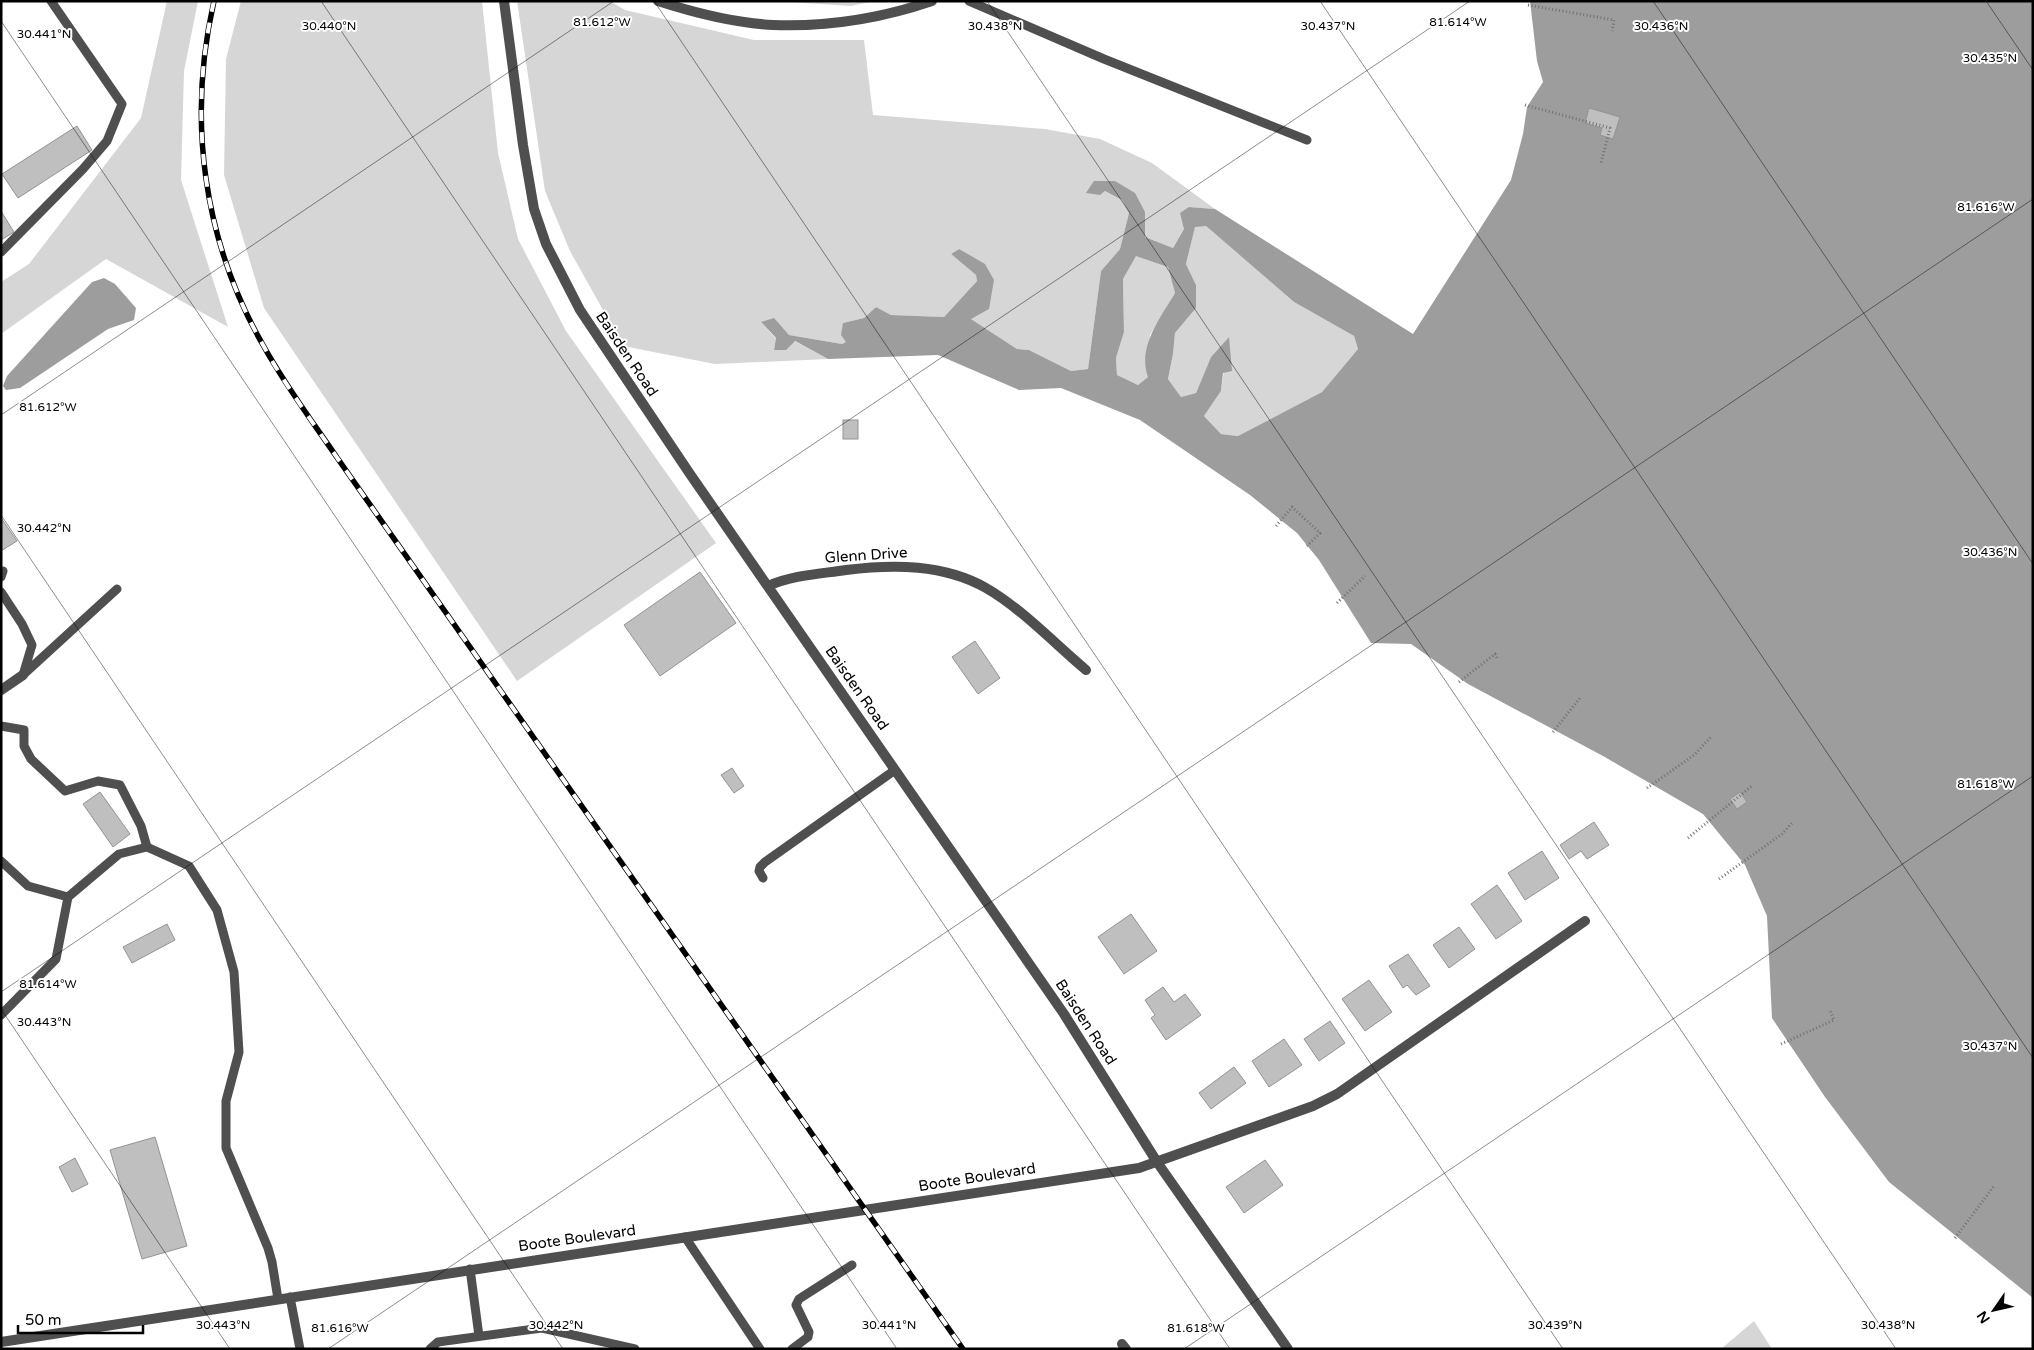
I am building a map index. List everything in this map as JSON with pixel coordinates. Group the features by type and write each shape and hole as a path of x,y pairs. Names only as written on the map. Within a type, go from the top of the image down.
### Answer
{"street":[{"name":"Baisden Road","path":"504,1 528,178 534,209 546,244 568,288 599,341 1064,1014 1157,1162 1288,1349"},
{"path":"658,1 727,20 774,25 828,23 913,8 932,1"},
{"name":"Glenn Drive","path":"768,586 786,578 865,568 915,567 945,572 965,578 1004,600 1086,670"},
{"path":"1,690 23,675"},
{"name":"Boote Boulevard","path":"1,1342 1139,1168 1313,1106 1337,1094 1585,921"}],"lane":[{"path":"1,252 83,169 107,141 122,104 50,1"},
{"path":"969,1 1104,59 1307,140"},
{"path":"23,675 117,589"},
{"path":"1,592 22,624 32,645 23,675"},
{"path":"1,726 24,730 24,746 31,759 65,791 98,781 120,785 141,826 148,847"},
{"path":"762,878 759,871 760,866 895,770"},
{"path":"1,1015 56,959 68,897 119,854 148,847 189,866 218,910 234,972 239,1052 226,1101 226,1148 268,1248 278,1299"},
{"path":"1,861 28,886 68,897"},
{"path":"685,1237 760,1349"},
{"path":"792,1349 808,1337 808,1332 796,1305 798,1299 852,1265"},
{"path":"470,1269 479,1336"},
{"path":"290,1297 300,1349"},
{"path":"430,1349 438,1342 542,1328 635,1349"}],"path":[{"path":"1528,5 1614,20 1612,31"},
{"path":"1526,105 1610,128 1600,163"},
{"path":"1276,526 1292,507 1320,533 1306,547"},
{"path":"1337,603 1364,576"},
{"path":"1459,682 1495,654 1496,658"},
{"path":"1553,732 1580,698"},
{"path":"1648,788 1694,755 1712,737"},
{"path":"1688,838 1753,785"},
{"path":"1719,879 1782,834 1793,822"},
{"path":"1781,1044 1834,1020 1830,1010"},
{"path":"1954,1238 1994,1186"}],"shaded area":[{"path":"167,1 198,1 184,71 181,180 228,327 106,259 1,334 1,282 29,264 141,118"},
{"path":"241,1 482,1 498,153 518,239 566,331 716,543 517,681 264,308 224,175 226,59"},
{"path":"517,1 610,1 625,10 754,40 864,40 873,115 1045,129 1100,139 1152,163 1215,209 1189,207 1184,229 1173,248 1145,237 1145,212 1115,181 1100,195 1105,191 1122,200 1129,213 1120,249 1101,271 1088,369 1071,371 1029,350 1017,349 971,319 994,280 959,249 951,254 976,275 977,281 944,317 891,315 876,307 864,318 843,323 847,342 842,344 789,335 778,325 761,322 776,339 774,349 794,341 828,359 715,364 623,346 570,251 545,191"},
{"path":"774,1 875,1 851,6"},
{"path":"1530,1 2033,1 2033,1298 1889,1182 1825,1097 1772,1018 1767,916 1745,865 1703,814 1603,756 1468,684 1411,644 1371,643 1319,560 1297,533 1250,495 1140,420 1061,388 1019,390 938,355 828,359 795,341 786,350 774,350 776,338 761,322 774,318 789,335 842,344 846,342 841,335 843,323 864,318 876,307 891,315 944,317 977,281 976,275 951,254 959,249 985,264 994,280 989,309 971,319 1017,349 1029,350 1071,371 1088,369 1101,271 1120,249 1129,213 1122,200 1105,191 1100,195 1086,193 1094,181 1115,181 1135,193 1145,212 1145,237 1173,248 1184,229 1180,213 1189,207 1215,209 1413,334 1511,180 1523,134 1527,107 1543,82 1537,61","holes":["1206,226 1294,302 1354,336 1358,349 1322,392 1238,436 1221,434 1204,416 1221,391 1223,373 1232,371 1229,337 1211,357 1196,393 1181,397 1168,379 1175,333 1196,308 1196,285 1186,264 1195,227","1136,256 1168,267 1175,293 1152,333 1146,355 1145,366 1148,377 1138,385 1117,375 1116,358 1124,332 1123,279"]},
{"path":"1195,226 1206,226 1294,302 1354,336 1358,349 1322,392 1238,436 1221,434 1204,416 1221,391 1229,337 1211,357 1196,393 1181,397 1168,379 1175,333 1196,308 1196,285 1186,264"},
{"path":"1136,255 1168,267 1175,293 1150,335 1148,377 1138,385 1117,375 1116,358 1124,332 1123,279"},
{"path":"104,278 115,284 136,308 134,320 108,329 20,388 6,390 3,386 7,376 92,282"},
{"path":"1754,1321 1772,1349 1721,1349"}],"building":[{"path":"1589,108 1620,117 1613,139 1600,135 1602,128 1585,123"},
{"path":"77,126 92,150 18,198 2,174"},
{"path":"1,211 14,232 1,240"},
{"path":"843,420 858,420 858,439 843,439"},
{"path":"1,518 17,541 1,551"},
{"path":"700,572 736,623 660,676 624,625"},
{"path":"975,641 1000,678 978,694 952,657"},
{"path":"732,768 744,786 734,793 721,775"},
{"path":"100,792 130,834 113,847 83,804"},
{"path":"1740,792 1747,802 1737,809 1730,799"},
{"path":"1594,822 1609,845 1587,859 1581,851 1569,859 1560,845"},
{"path":"1542,851 1559,878 1525,900 1508,873"},
{"path":"1497,885 1522,921 1496,939 1471,904"},
{"path":"1131,914 1157,951 1124,974 1098,937"},
{"path":"167,924 175,940 132,963 123,947"},
{"path":"1459,927 1475,949 1449,968 1433,945"},
{"path":"1408,954 1430,986 1416,995 1407,985 1403,988 1389,966"},
{"path":"1369,980 1392,1012 1365,1031 1342,999"},
{"path":"1163,987 1174,1002 1185,994 1201,1015 1166,1040 1151,1018 1155,1015 1145,1000"},
{"path":"1330,1021 1345,1043 1319,1061 1304,1039"},
{"path":"1284,1039 1302,1065 1269,1087 1252,1061"},
{"path":"1234,1067 1246,1083 1211,1109 1199,1093"},
{"path":"155,1137 187,1246 142,1259 110,1150"},
{"path":"75,1158 88,1184 72,1192 59,1167"},
{"path":"1265,1160 1283,1185 1244,1213 1226,1187"}],"railway":[{"path":"214,1 206,45 202,90 202,134 206,178 214,221 226,264 243,305 271,360 338,459 963,1349"}]}
